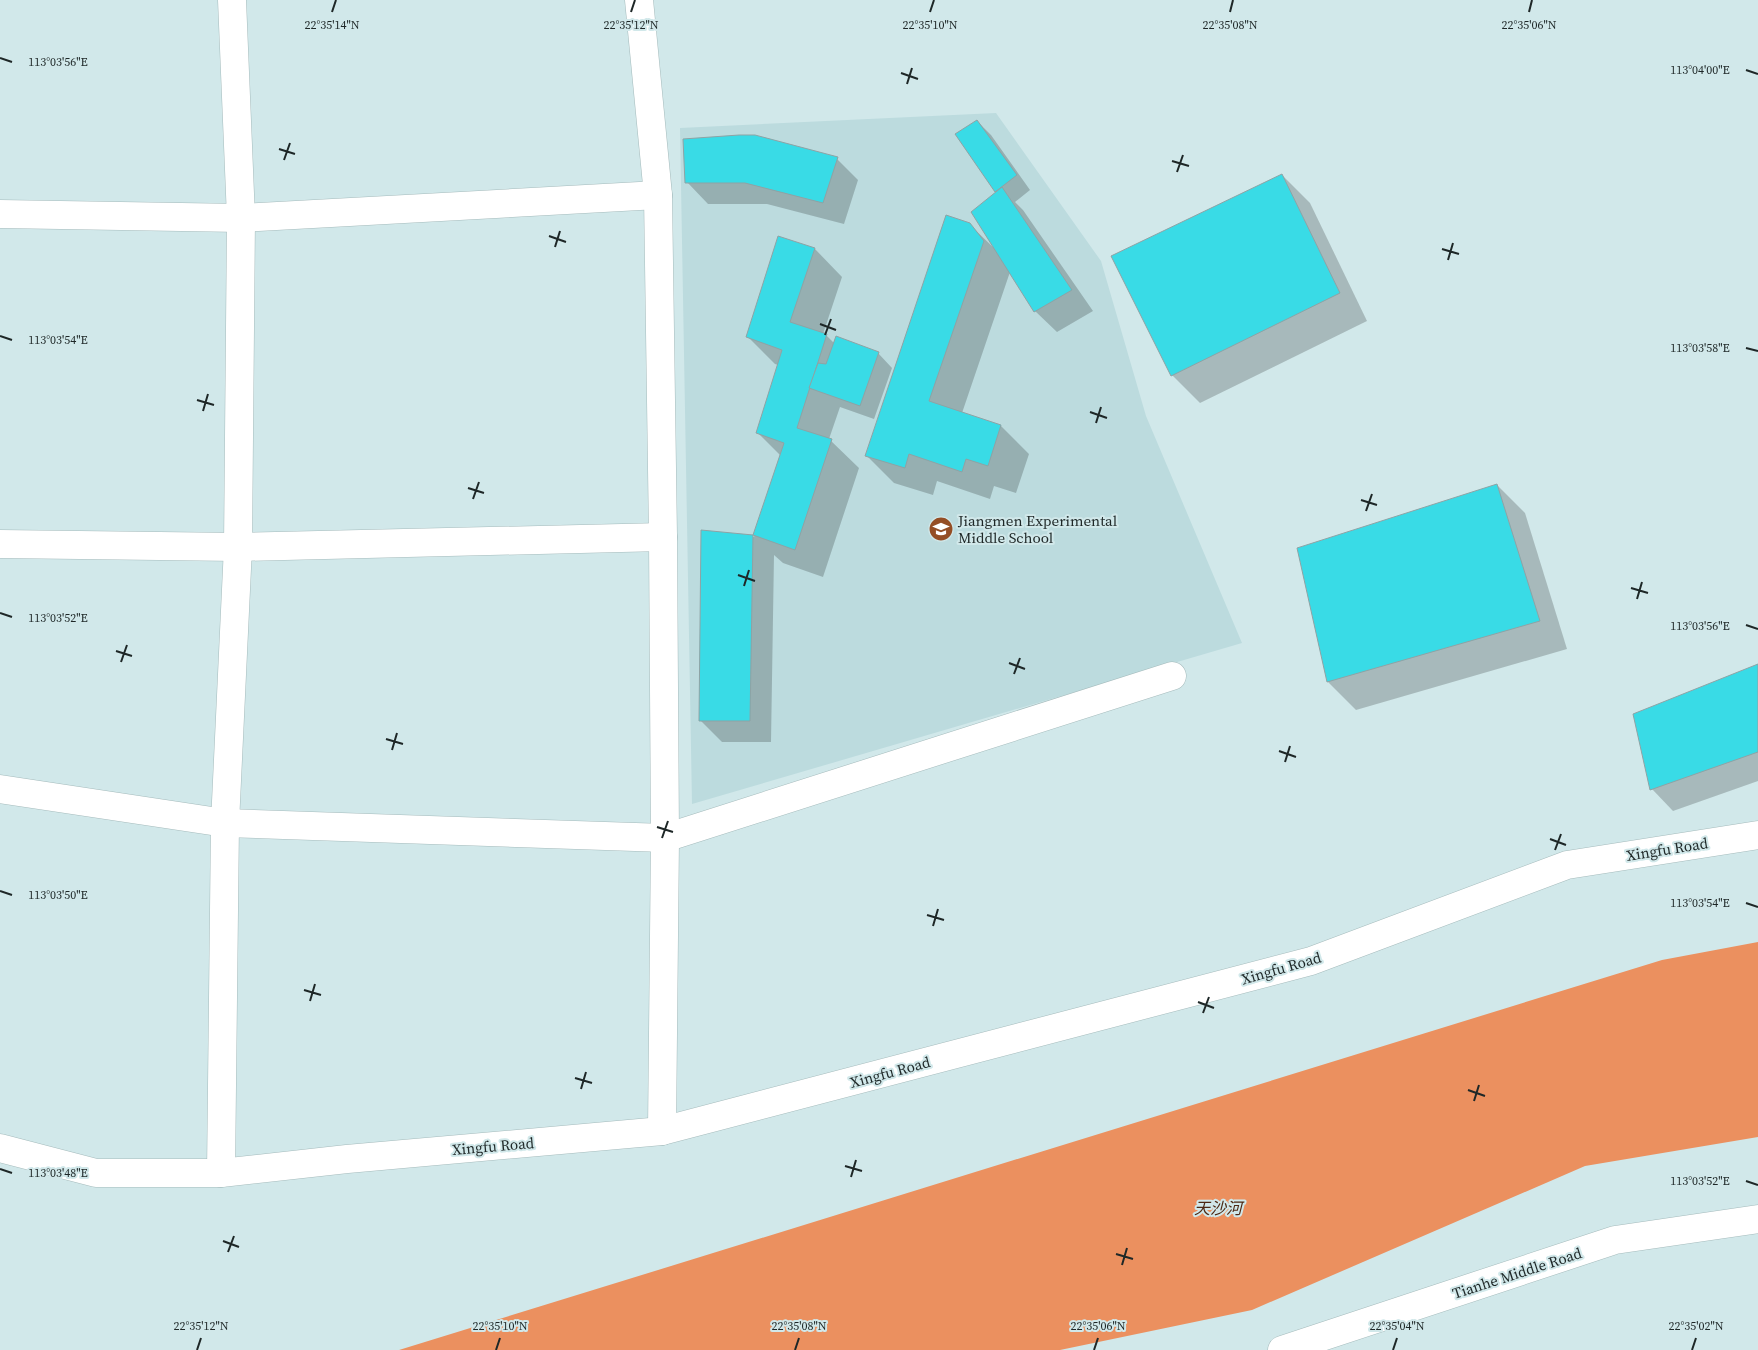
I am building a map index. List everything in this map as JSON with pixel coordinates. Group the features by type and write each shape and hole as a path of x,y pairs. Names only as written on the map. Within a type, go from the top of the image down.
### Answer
{"street":[{"path":"221,1173 225,823 238,547 241,218 232,0"},
{"path":"639,0 658,196 664,537 665,838 662,1131"},
{"path":"0,214 241,218 658,196"},
{"path":"0,544 238,547 664,537"},
{"path":"0,788 225,823 665,838 1172,676"},
{"name":"Xingfu Road","path":"0,1148 96,1172 221,1173 347,1159 662,1131 1311,961 1567,865 1758,835"},
{"name":"Tianhe Middle Road","path":"1282,1350 1616,1240 1758,1219"}],"shaded area":[{"name":"Jiangmen Experimental Middle School","path":"996,113 1101,261 1146,416 1242,643 692,804 680,128"}],"water":[{"name":"天沙河","path":"1758,942 1758,1137 1585,1166 1252,1310 1060,1350 399,1350 1662,960"}],"building":[{"path":"977,120 1017,175 995,192 955,134"},
{"path":"755,135 838,157 823,203 745,183 685,183 683,139"},
{"path":"1282,174 1340,293 1171,376 1111,256"},
{"path":"1002,187 1072,290 1034,312 971,212"},
{"path":"946,215 970,223 984,241 929,401 1001,425 988,466 966,459 962,472 909,454 905,468 865,456"},
{"path":"778,236 815,248 790,322 827,334 797,428 832,439 795,550 753,535 784,443 756,433 782,350 746,337"},
{"path":"836,336 879,352 860,406 809,388 818,363 826,364"},
{"path":"1497,484 1540,621 1327,682 1297,548"},
{"path":"701,530 753,535 750,721 699,721"},
{"path":"1758,664 1758,752 1650,790 1633,714"}],"place":[{"name":"Jiangmen Experimental Middle School","path":"941,529"}]}
